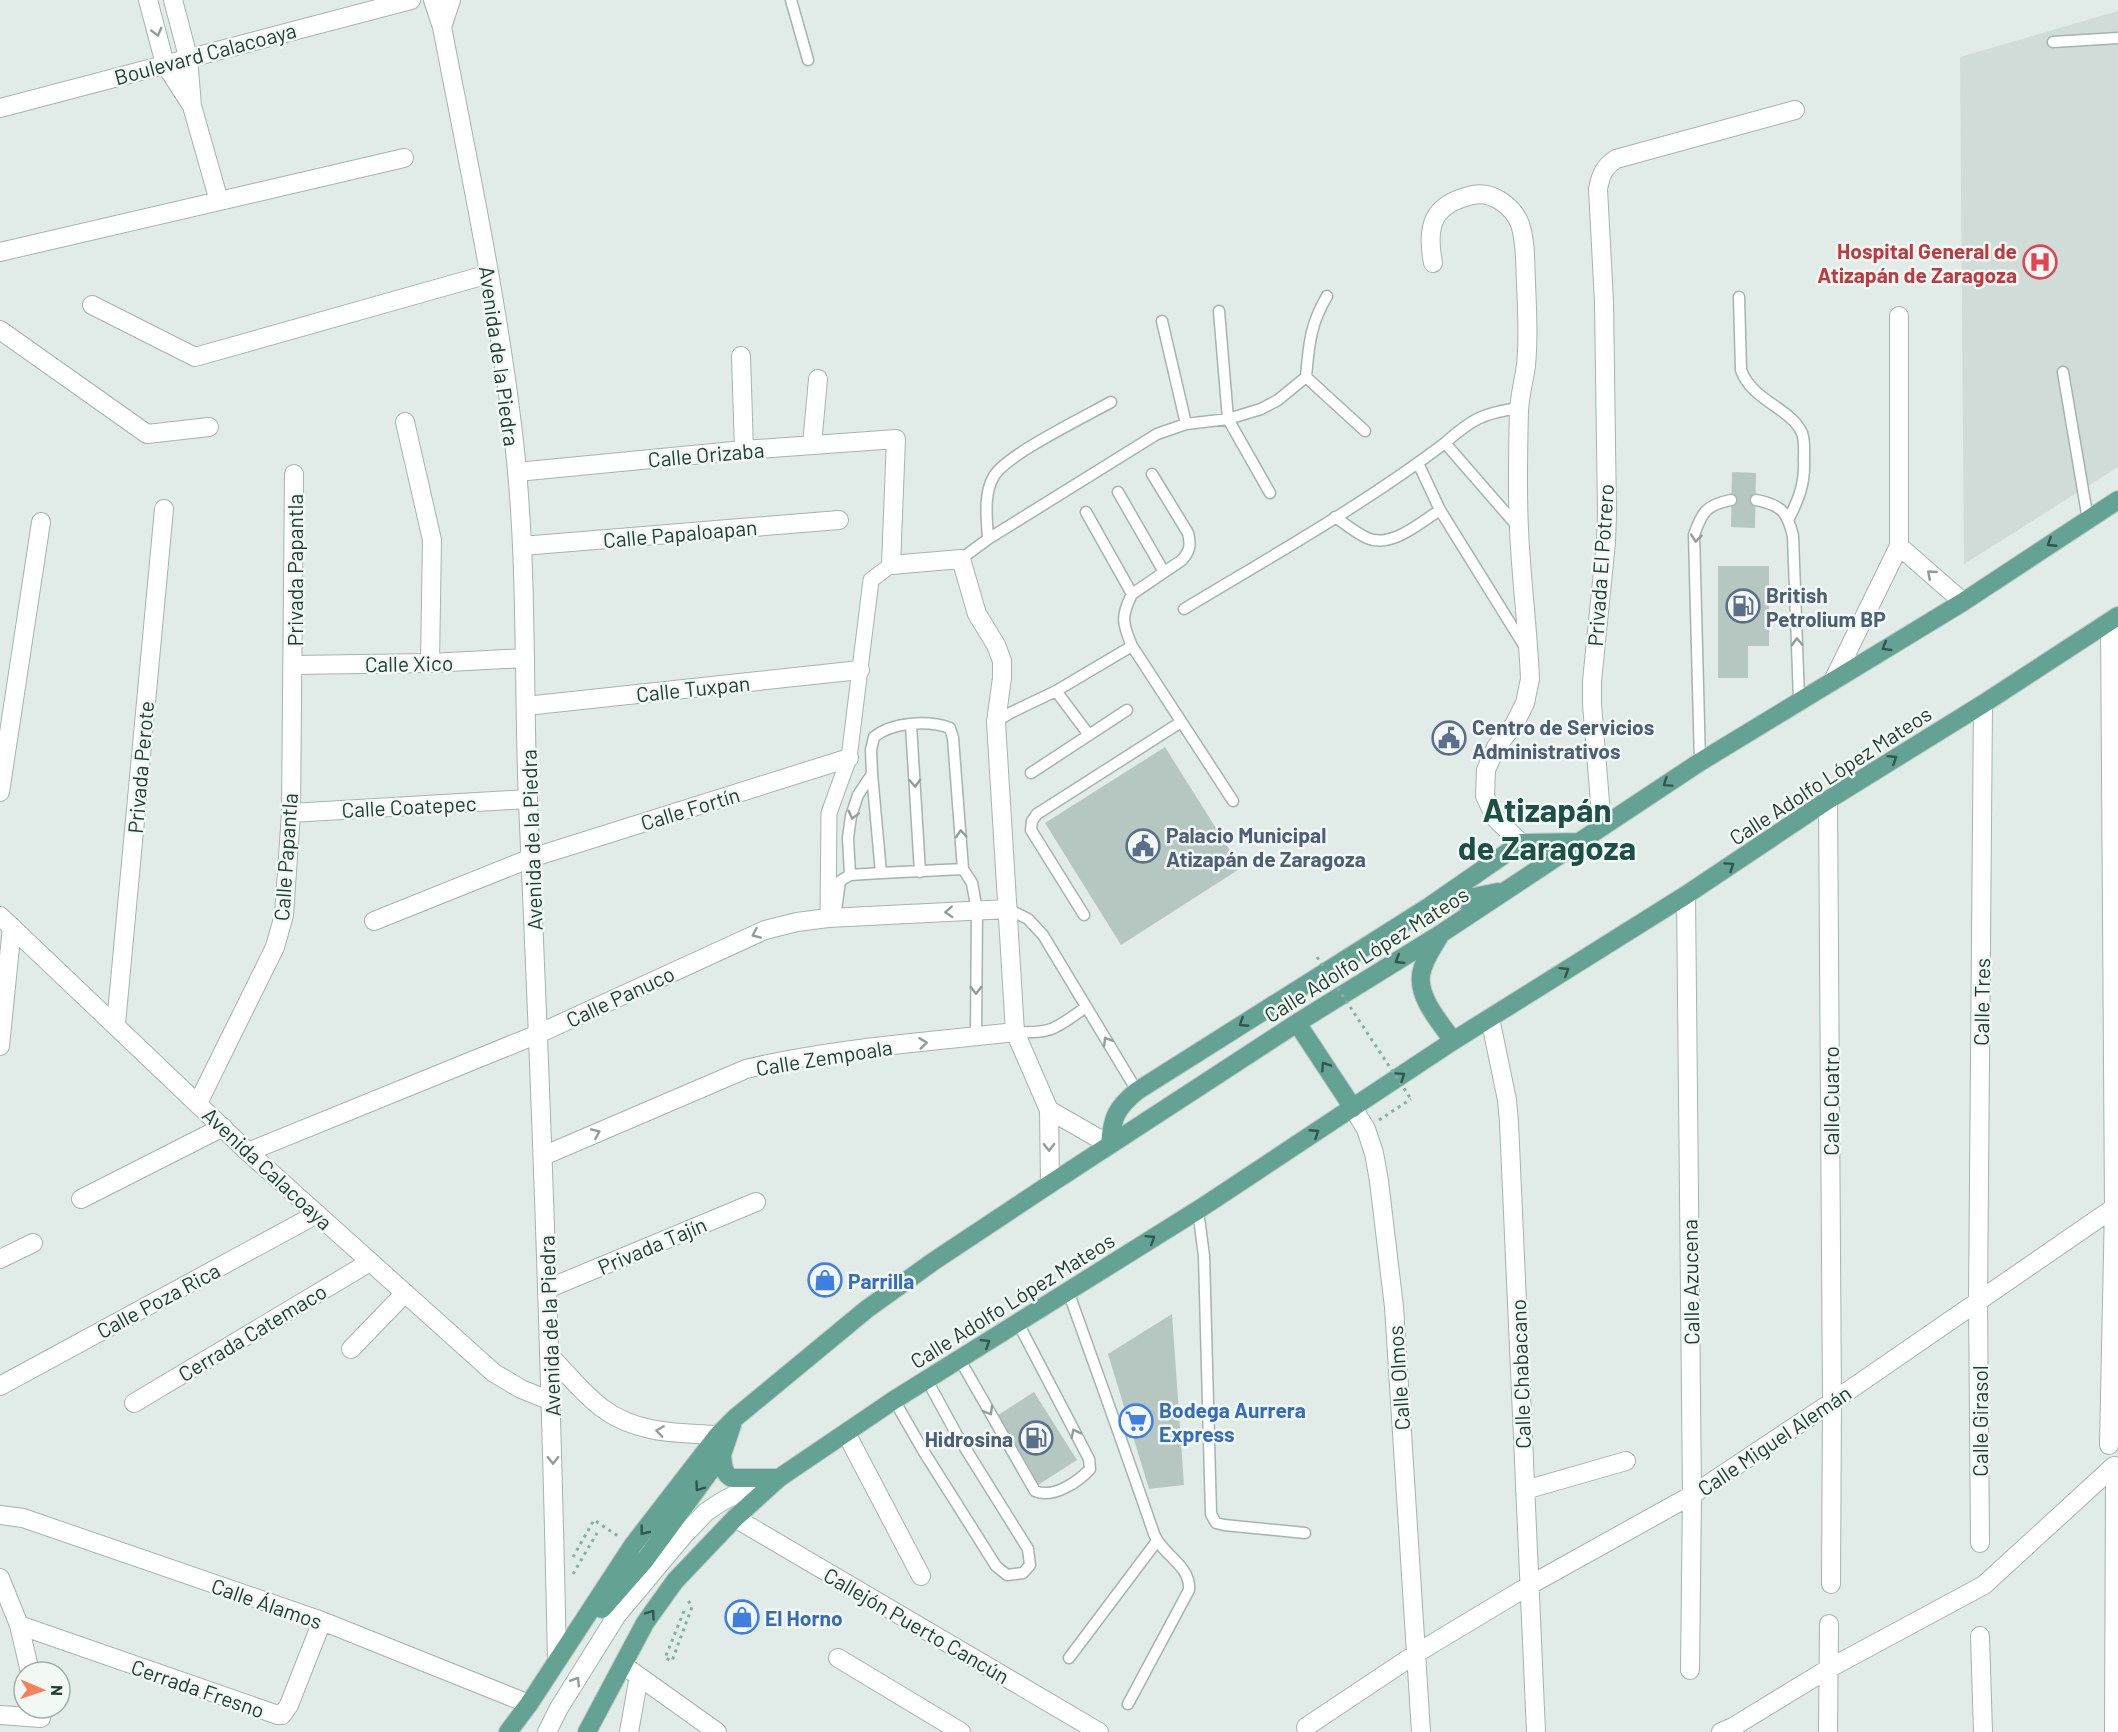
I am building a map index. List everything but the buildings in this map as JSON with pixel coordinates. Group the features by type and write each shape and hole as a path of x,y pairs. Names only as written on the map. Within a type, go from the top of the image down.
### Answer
{"main road":[{"name":"Calle Adolfo López Mateos","path":"557,1659 633,1545 718,1435 735,1418 867,1309 934,1261 1110,1144 1297,1023 1439,935 1700,762 1962,602 2118,500"},
{"name":"Calle Adolfo López Mateos","path":"587,1732 645,1623 675,1581 735,1518 779,1479 894,1400 1198,1210 1453,1041 1686,895 1827,800 1983,704 2114,619"},
{"path":"1110,1144 1112,1121 1123,1103 1137,1091 1430,906 1521,843 1578,842"},
{"path":"1430,906 1508,890"},
{"path":"1439,935 1421,976 1422,991 1453,1041"},
{"path":"1297,1023 1353,1108"},
{"path":"508,1732 529,1704 557,1659 645,1560 722,1455 735,1418"},
{"path":"722,1455 723,1467 728,1476 732,1478 779,1479"}],"street":[{"path":"148,0 165,64 192,106"},
{"path":"173,0 188,57 192,106 219,201"},
{"name":"Boulevard Calacoaya","path":"0,108 411,0"},
{"name":"Avenida de la Piedra","path":"433,0 442,27 489,274 517,472 522,546 528,799 548,1289 557,1659"},
{"name":"Avenida de la Piedra","path":"442,27 451,0"},
{"name":"Privada El Potrero","path":"1602,827 1592,704 1606,542 1604,302 1598,189 1605,167 1616,159 1795,110"},
{"path":"0,252 404,158"},
{"path":"1433,263 1429,242 1431,226 1439,213 1452,204 1474,195 1493,196 1507,206 1519,222 1524,245 1527,336 1520,408 1519,527 1530,679 1525,703 1514,724 1496,747 1486,770 1485,796 1496,819 1521,843"},
{"path":"92,305 195,357 489,274"},
{"path":"1834,679 1899,546 1899,316"},
{"path":"0,330 147,434 209,427"},
{"path":"741,356 744,450"},
{"path":"812,445 818,379"},
{"path":"405,422 432,540 430,663"},
{"name":"Calle Orizaba","path":"517,472 744,450 896,439 891,565"},
{"name":"Privada Papantla","path":"293,665 294,474"},
{"name":"Privada Perote","path":"116,1024 164,509"},
{"name":"Calle Papaloapan","path":"522,546 839,520"},
{"path":"0,792 41,522"},
{"path":"1899,546 1962,602"},
{"path":"831,918 829,813 849,758 871,580 891,565 961,559 977,614 996,645 1002,661 996,722 1015,1032 1049,1110 1050,1184"},
{"path":"2109,1445 2116,1206 2114,619"},
{"name":"Calle Xico","path":"293,665 430,663 525,658"},
{"name":"Calle Papantla","path":"198,1103 275,947 284,915 291,813 293,665"},
{"name":"Calle Tuxpan","path":"526,706 860,670"},
{"name":"Calle Tres","path":"1978,1300 1983,704"},
{"name":"Calle Fortín","path":"374,921 531,858 849,758"},
{"name":"Calle Coatepec","path":"291,813 528,799"},
{"name":"Calle Cuatro","path":"1827,800 1832,1402 1831,1584"},
{"name":"Calle Azucena","path":"1686,895 1692,1495 1690,1670"},
{"name":"Calle Panuco","path":"248,1152 537,1034 765,930 797,921 831,918 1008,909"},
{"path":"0,1046 6,921"},
{"name":"Avenida Calacoaya","path":"6,921 248,1152 494,1373 521,1389 551,1401"},
{"name":"Calle Chabacano","path":"1490,1018 1507,1100 1509,1122 1536,1732"},
{"name":"Calle Zempoala","path":"543,1155 746,1069 780,1060 1015,1032"},
{"name":"Calle Olmos","path":"1353,1108 1365,1129 1374,1153 1394,1307 1421,1732"},
{"path":"1049,1110 1110,1144"},
{"path":"81,1199 223,1127"},
{"name":"Privada Tajín","path":"548,1289 756,1202"},
{"name":"Calle Miguel Alemán","path":"1306,1727 1417,1653 1530,1585 1692,1495 1832,1402 2116,1206"},
{"name":"Calle Poza Rica","path":"0,1386 316,1214"},
{"path":"0,1259 33,1243"},
{"name":"Cerrada Catemaco","path":"134,1403 370,1262"},
{"path":"351,1349 405,1293"},
{"name":"Calle Girasol","path":"1978,1300 1980,1543"},
{"path":"550,1356 603,1409 630,1424 657,1431 718,1435"},
{"path":"846,1433 921,1576"},
{"path":"1525,1490 1626,1461"},
{"path":"1721,1732 1828,1669 1984,1585 2116,1470"},
{"path":"2114,1732 2116,1470"},
{"path":"547,1732 617,1615 684,1535 706,1512 721,1502 736,1494 779,1479"},
{"name":"Calle Álamos","path":"0,1515 23,1518 322,1621 529,1704"},
{"name":"Callejón Puerto Cancún","path":"735,1518 1099,1732"},
{"path":"0,1578 19,1625 27,1660"},
{"name":"Cerrada Fresno","path":"19,1625 278,1715 282,1714 288,1705 322,1621"},
{"path":"1828,1732 1829,1624"},
{"path":"1980,1636 1983,1732"},
{"path":"837,1658 961,1732"},
{"path":"622,1665 717,1732"},
{"path":"629,1732 639,1676"},
{"path":"519,1732 529,1704"}],"lane":[{"path":"791,0 808,60"},
{"path":"2053,42 2118,38"},
{"path":"961,559 988,539 1156,434 1186,424 1228,419 1261,410 1278,400 1306,377 1310,337 1316,316 1327,297"},
{"path":"1739,297 1741,370 1744,380 1795,423 1802,433 1803,488 1789,518"},
{"path":"1219,311 1228,419 1270,493"},
{"path":"1162,321 1186,424"},
{"path":"2063,372 2088,520"},
{"path":"1306,377 1365,431"},
{"path":"988,539 987,498 994,476 1008,460 1111,402"},
{"path":"1184,609 1335,517 1418,463 1469,422 1492,412 1520,408"},
{"path":"1444,443 1519,527"},
{"path":"1418,463 1440,510 1529,653"},
{"path":"1152,474 1188,533 1191,543 1189,552 1182,560 1132,594 1124,610 1124,627 1132,646 1233,801"},
{"path":"1118,492 1164,572"},
{"path":"1700,762 1694,536 1701,515 1715,503 1731,500"},
{"path":"1756,500 1780,508 1789,518 1793,536 1799,700"},
{"path":"1335,517 1368,539 1381,541 1396,537 1440,510"},
{"path":"1086,512 1132,594"},
{"path":"996,722 1056,691 1132,646"},
{"path":"1056,691 1089,735"},
{"path":"1030,773 1127,710"},
{"path":"1084,915 1031,830 1032,821 1036,814 1181,722"},
{"path":"881,873 872,774 871,750 874,737 884,729 911,725 940,724 950,728 953,738 963,869 972,883 977,911 976,1036"},
{"path":"911,725 920,872"},
{"path":"850,875 851,816 858,795 872,774"},
{"path":"831,918 840,881 850,875 963,869"},
{"path":"1008,909 1028,919 1042,934 1137,1091"},
{"path":"1015,1032 1038,1033 1054,1029 1086,1007"},
{"path":"1198,1210 1204,1256 1211,1514 1216,1523 1224,1525 1305,1533"},
{"path":"1068,1291 1156,1541 1186,1574 1190,1582 1189,1590 1128,1704"},
{"path":"960,1360 1035,1491 1043,1494 1055,1492 1083,1476 1090,1468 1089,1459 1018,1323"},
{"path":"894,1400 996,1566 1007,1575 1023,1573 1030,1565 1029,1548 957,1435 927,1380"},
{"path":"1069,1658 1156,1541"}],"path":[{"path":"1317,957 1411,1099 1386,1115"},
{"path":"569,1564 594,1520 633,1545"},
{"path":"564,1573 572,1578 597,1533"},
{"path":"675,1581 692,1606 672,1661 665,1658 684,1611"}],"shaded area":[{"name":"Hospital General de Atizapán de Zaragoza","path":"2118,11 2118,467 1964,564 1960,57"}],"place":[{"name":"Hospital General de Atizapán de Zaragoza","path":"2040,262"},
{"name":"British Petrolium BP","path":"1743,606"},
{"name":"Centro de Servicios Administrativos","path":"1449,738"},
{"name":"Palacio Municipal Atizapán de Zaragoza","path":"1143,846"},
{"name":"Parrilla","path":"825,1280"},
{"name":"Bodega Aurrera Express","path":"1136,1421"},
{"name":"Hidrosina","path":"1036,1438"},
{"name":"El Horno","path":"742,1617"}],"district":[{"name":"Atizapán de Zaragoza","path":"1547,828"}]}
